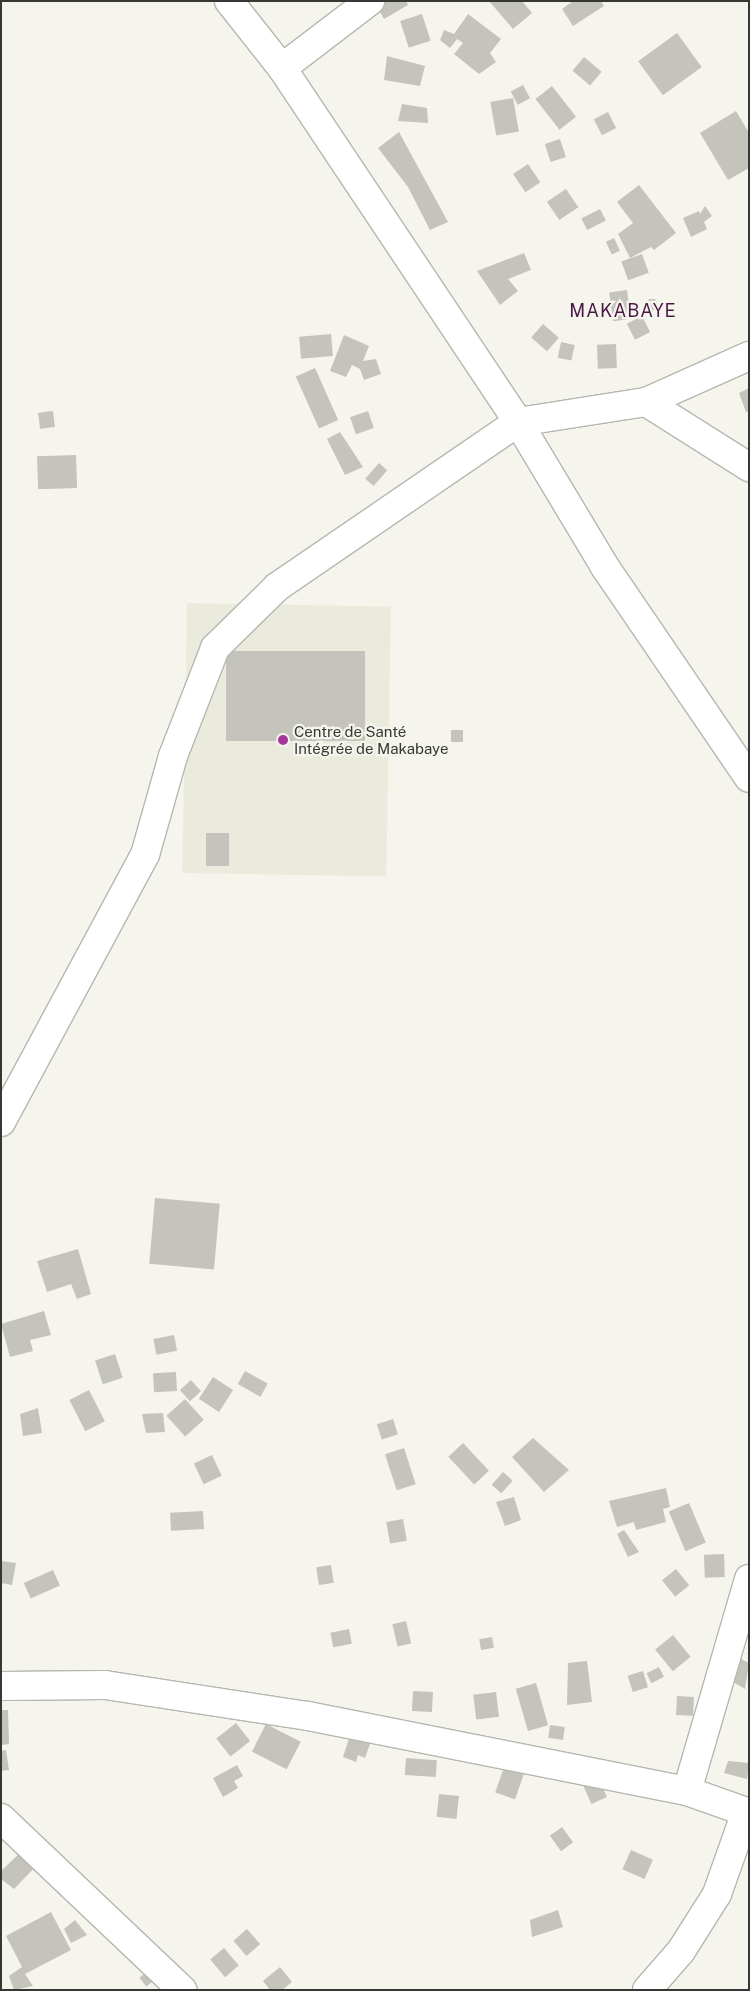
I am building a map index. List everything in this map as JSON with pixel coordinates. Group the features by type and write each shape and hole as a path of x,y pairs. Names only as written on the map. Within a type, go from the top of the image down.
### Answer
{"street":[{"path":"229,1 282,68 518,422 604,567 749,778"},
{"path":"282,68 370,1"},
{"path":"1,1122 145,855 173,756 215,648 278,586 518,422 646,402 749,356"},
{"path":"646,402 749,467"},
{"path":"687,1791 749,1579"},
{"path":"1,1686 105,1685 221,1703 687,1791 748,1812 717,1894 682,1951 647,1990"},
{"path":"1,1818 173,1987"}],"shaded area":[{"name":"Centre de Santé Intégrée de Makabaye","path":"187,603 391,607 386,877 182,873"}],"building":[{"path":"374,1 406,1 408,5 384,19"},
{"path":"489,1 522,1 532,13 513,29"},
{"path":"573,1 601,1 604,6 573,26 562,9"},
{"path":"422,14 431,41 409,48 400,21"},
{"path":"468,14 501,39 490,53 496,62 479,74 454,54 463,43 457,39 450,48 440,40 444,30 454,34"},
{"path":"677,33 702,67 663,95 638,61"},
{"path":"387,56 425,66 420,86 384,80"},
{"path":"584,57 602,72 590,86 572,71"},
{"path":"523,85 530,98 518,105 511,92"},
{"path":"552,86 576,117 559,130 535,99"},
{"path":"513,98 519,131 496,135 490,102"},
{"path":"402,104 427,108 428,123 398,121"},
{"path":"736,111 749,133 749,168 728,180 700,133"},
{"path":"608,112 616,128 602,135 594,119"},
{"path":"399,132 448,222 430,230 408,187 378,148"},
{"path":"560,139 566,157 551,162 545,144"},
{"path":"528,164 540,182 525,192 513,174"},
{"path":"639,185 676,233 654,250 651,247 630,258 618,234 633,223 617,202"},
{"path":"566,189 578,207 559,220 547,202"},
{"path":"705,206 712,216 704,222 707,229 691,237 683,218 699,211 700,214"},
{"path":"600,209 606,221 587,230 581,219"},
{"path":"614,238 620,251 612,254 606,242"},
{"path":"524,253 531,270 508,279 518,291 500,305 477,271"},
{"path":"642,254 649,273 628,280 621,262"},
{"path":"627,290 631,319 613,321 609,293"},
{"path":"649,299 655,299 660,307 648,313 645,306"},
{"path":"642,316 650,332 635,340 627,324"},
{"path":"543,324 559,338 547,351 531,338"},
{"path":"331,334 333,356 301,359 299,337"},
{"path":"344,335 369,346 363,361 376,359 381,374 364,380 360,369 352,365 346,377 330,371"},
{"path":"561,342 575,345 571,361 558,358"},
{"path":"616,344 617,368 598,369 597,345"},
{"path":"315,368 338,420 319,429 296,377"},
{"path":"749,388 749,411 746,412 739,393"},
{"path":"53,411 55,427 40,429 38,413"},
{"path":"368,411 374,428 356,434 350,417"},
{"path":"340,432 363,467 345,475 327,439"},
{"path":"76,455 77,488 38,489 37,456"},
{"path":"379,463 387,470 374,486 365,479"},
{"path":"226,651 365,651 365,741 226,741"},
{"path":"451,730 463,730 463,742 451,742"},
{"path":"206,833 229,833 229,866 206,866"},
{"path":"155,1198 220,1204 214,1269 149,1264"},
{"path":"78,1249 91,1294 77,1299 71,1284 47,1292 37,1261"},
{"path":"44,1311 51,1335 30,1340 33,1351 10,1357 1,1324"},
{"path":"174,1335 177,1351 156,1355 153,1339"},
{"path":"115,1354 123,1378 103,1384 95,1360"},
{"path":"245,1371 268,1384 260,1397 238,1384"},
{"path":"176,1372 177,1391 154,1392 153,1373"},
{"path":"213,1377 233,1390 219,1412 199,1399"},
{"path":"191,1380 201,1391 190,1401 180,1390"},
{"path":"89,1390 105,1421 85,1431 69,1400"},
{"path":"185,1399 204,1420 185,1437 166,1416"},
{"path":"38,1408 42,1433 23,1436 20,1414"},
{"path":"163,1413 165,1432 146,1433 142,1414"},
{"path":"393,1419 398,1434 382,1439 377,1424"},
{"path":"533,1438 569,1470 544,1492 512,1457"},
{"path":"463,1443 489,1471 474,1484 448,1457"},
{"path":"404,1448 416,1484 397,1490 385,1454"},
{"path":"212,1455 222,1476 204,1484 194,1463"},
{"path":"503,1472 513,1481 501,1493 492,1485"},
{"path":"666,1488 670,1507 663,1509 666,1522 636,1530 634,1522 617,1527 609,1501"},
{"path":"514,1497 521,1520 505,1526 496,1502"},
{"path":"689,1503 706,1543 686,1551 669,1512"},
{"path":"203,1511 204,1529 171,1531 170,1513"},
{"path":"403,1519 407,1541 390,1544 386,1522"},
{"path":"624,1530 639,1552 628,1557 617,1534"},
{"path":"724,1554 725,1577 705,1578 704,1555"},
{"path":"1,1561 16,1563 12,1585 1,1583"},
{"path":"331,1565 334,1583 319,1585 316,1567"},
{"path":"676,1569 689,1585 675,1597 662,1580"},
{"path":"53,1570 60,1586 31,1599 24,1583"},
{"path":"406,1621 411,1643 398,1647 392,1624"},
{"path":"349,1629 352,1644 333,1647 330,1633"},
{"path":"673,1635 691,1657 673,1671 655,1649"},
{"path":"492,1637 494,1648 481,1650 479,1639"},
{"path":"739,1658 749,1663 745,1689 728,1679"},
{"path":"587,1661 592,1702 567,1705 568,1663"},
{"path":"659,1667 664,1677 652,1683 647,1673"},
{"path":"643,1671 648,1687 633,1692 628,1676"},
{"path":"536,1683 548,1725 528,1731 516,1689"},
{"path":"413,1691 433,1692 432,1712 412,1711"},
{"path":"496,1692 499,1717 476,1720 473,1695"},
{"path":"677,1696 694,1697 693,1716 676,1715"},
{"path":"1,1710 8,1710 9,1744 1,1745"},
{"path":"236,1723 250,1741 230,1757 216,1738"},
{"path":"266,1724 301,1742 287,1769 252,1752"},
{"path":"550,1725 565,1727 563,1740 548,1738"},
{"path":"350,1735 371,1741 365,1758 358,1755 356,1762 343,1757"},
{"path":"6,1750 9,1770 1,1771 1,1751"},
{"path":"406,1758 437,1760 436,1777 405,1775"},
{"path":"728,1761 749,1763 747,1779 724,1773"},
{"path":"237,1765 243,1776 234,1781 238,1788 223,1797 213,1778"},
{"path":"504,1767 524,1774 515,1799 495,1793"},
{"path":"598,1777 607,1797 591,1804 582,1784"},
{"path":"439,1794 459,1796 456,1819 437,1817"},
{"path":"562,1827 573,1842 561,1851 550,1836"},
{"path":"23,1850 40,1862 14,1889 1,1879 1,1871"},
{"path":"631,1850 653,1860 644,1879 622,1869"},
{"path":"558,1910 563,1927 532,1937 530,1920"},
{"path":"51,1912 71,1950 25,1974 33,1986 14,1990 9,1976 22,1967 6,1936"},
{"path":"75,1920 87,1935 71,1943 64,1929"},
{"path":"247,1929 260,1944 247,1956 233,1941"},
{"path":"224,1948 239,1966 225,1977 210,1960"},
{"path":"280,1967 292,1982 282,1990 270,1990 263,1981"},
{"path":"152,1968 159,1977 146,1987 139,1978"}],"place":[{"name":"Centre de Santé Intégrée de Makabaye","path":"283,740"}],"district":[{"name":"MAKABAYE","path":"623,311"}]}
